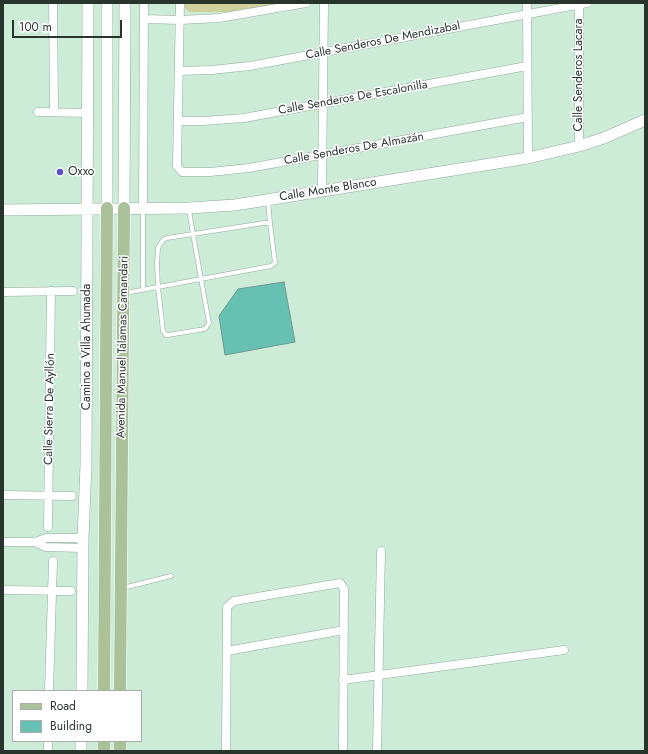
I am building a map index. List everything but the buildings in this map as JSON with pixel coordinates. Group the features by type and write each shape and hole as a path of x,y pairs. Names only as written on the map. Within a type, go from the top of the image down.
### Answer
{"main road":[{"name":"Avenida Manuel Talamas Camandari","path":"104,690 107,208"},
{"name":"Avenida Manuel Talamas Camandari","path":"120,690 124,208"}],"street":[{"path":"53,3 54,112"},
{"name":"Camino a Villa Ahumada","path":"82,690 83,543 86,457 88,3"},
{"name":"Avenida Manuel Talamas Camandari","path":"107,3 107,208"},
{"name":"Avenida Manuel Talamas Camandari","path":"124,208 125,3"},
{"path":"143,208 144,3"},
{"path":"178,121 180,3"},
{"path":"144,19 180,20 219,18 306,3"},
{"path":"322,190 324,3"},
{"path":"527,3 528,158"},
{"name":"Calle Senderos De Mendizabal","path":"179,71 230,68 583,4"},
{"name":"Calle Senderos Lacara","path":"579,146 583,4"},
{"name":"Calle Senderos De Escalonilla","path":"178,121 244,118 527,66"},
{"path":"38,112 87,113"},
{"name":"Calle Senderos De Almazán","path":"178,121 177,166 179,170 184,172 250,168 528,118"},
{"name":"Calle Monte Blanco","path":"3,210 188,208 235,205 528,158 579,146 645,120"},
{"name":"Calle Sierra De Ayllón","path":"48,527 51,291"},
{"path":"3,292 73,291"},
{"path":"3,495 72,496"},
{"path":"3,542 35,542 46,538 83,543"},
{"path":"377,751 381,551"},
{"path":"49,690 53,561"},
{"path":"226,751 227,607 234,601 340,583 344,589 343,751"},
{"path":"3,590 52,592 71,591"},
{"path":"226,651 344,630"},
{"path":"344,680 564,650"}],"lane":[{"path":"123,293 274,265 276,261 268,200"},
{"path":"143,208 143,290"},
{"path":"188,208 193,234 201,279 208,326 205,329 168,336 164,333 158,287 158,248 161,242 167,238 193,234 270,223"},
{"path":"120,589 172,576"}],"green space":[{"path":"185,3 283,3 227,12 189,12 185,8"}],"place":[{"name":"Oxxo","path":"60,172"}]}
